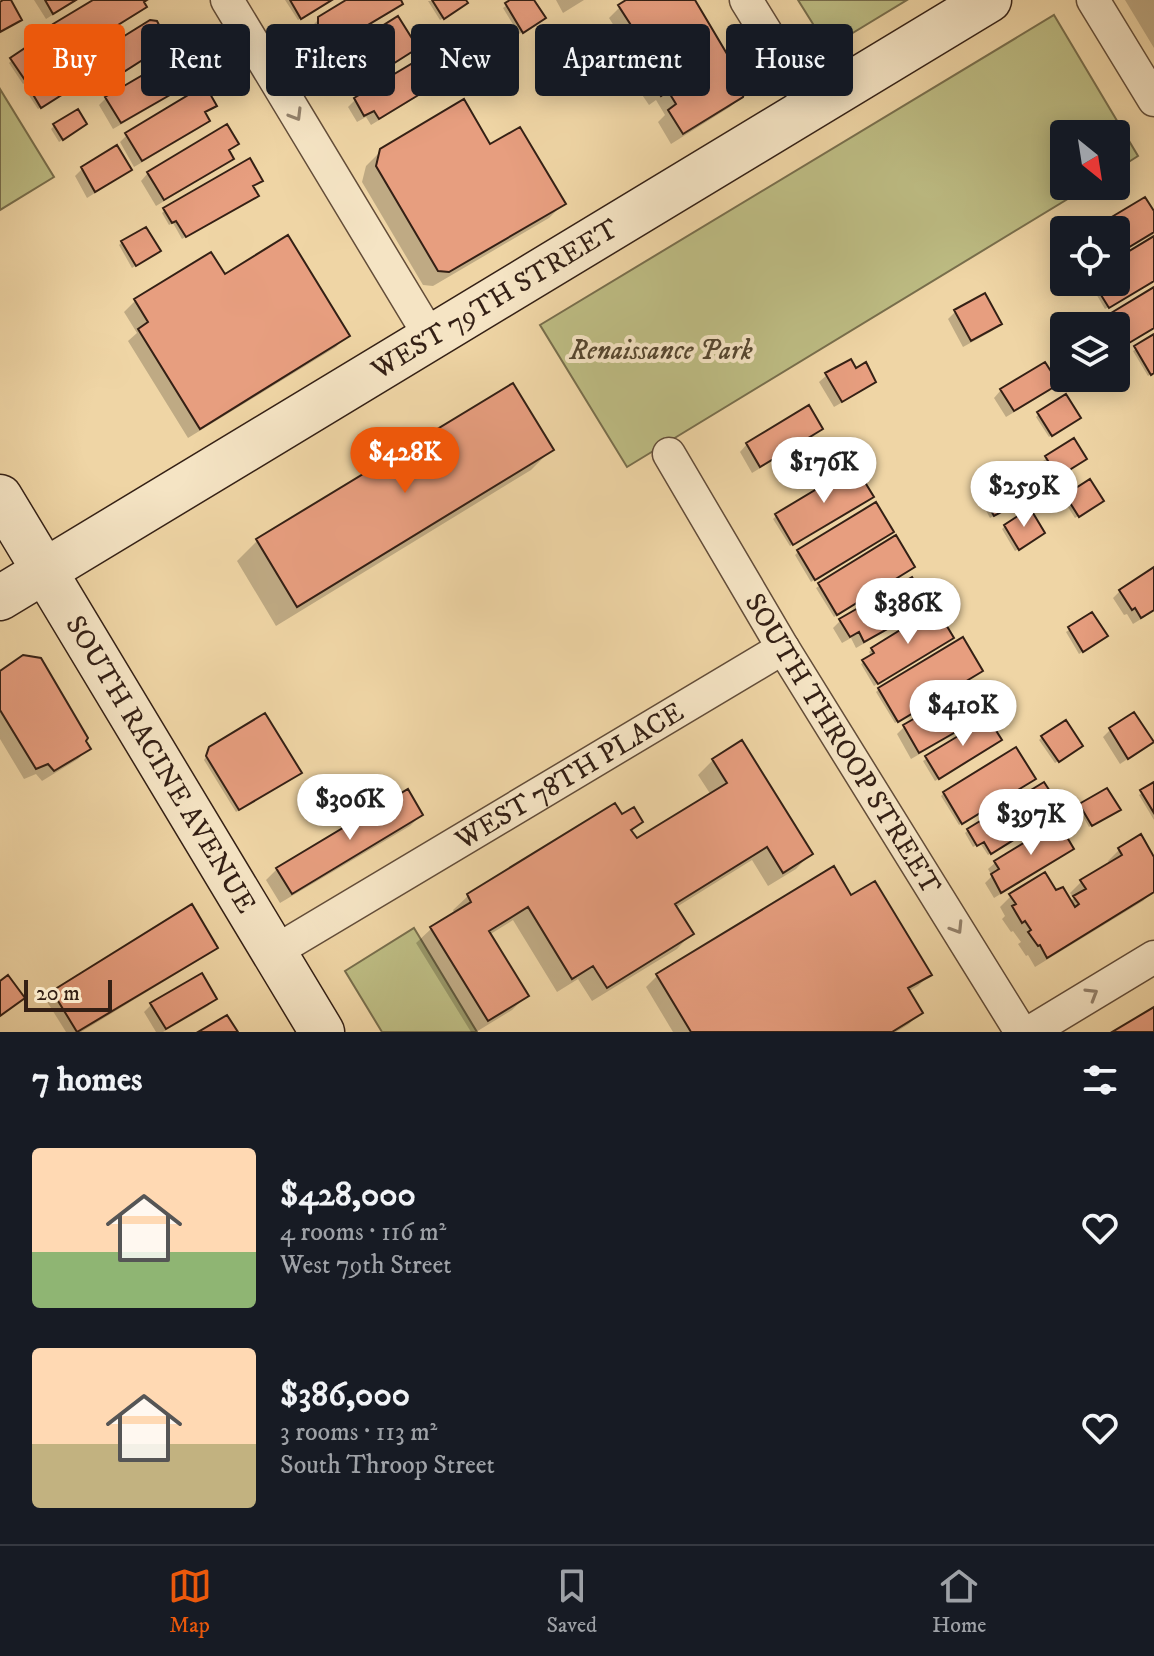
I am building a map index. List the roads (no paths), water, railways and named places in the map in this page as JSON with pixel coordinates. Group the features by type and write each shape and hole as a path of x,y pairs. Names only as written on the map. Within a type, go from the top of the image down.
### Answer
{"main road":[{"name":"WEST 79TH STREET","path":"0,598 989,0"},
{"name":"SOUTH RACINE AVENUE","path":"0,497 322,1032"}],"street":[{"path":"227,0 431,338"},
{"path":"746,0 812,107"},
{"path":"1093,0 1154,100"},
{"name":"SOUTH THROOP STREET","path":"669,454 783,648 1021,1032"},
{"name":"WEST 78TH PLACE","path":"274,952 783,648"},
{"path":"1030,1032 1154,957"}],"park label":[{"name":"Renaissance Park","path":"661,350"}]}
